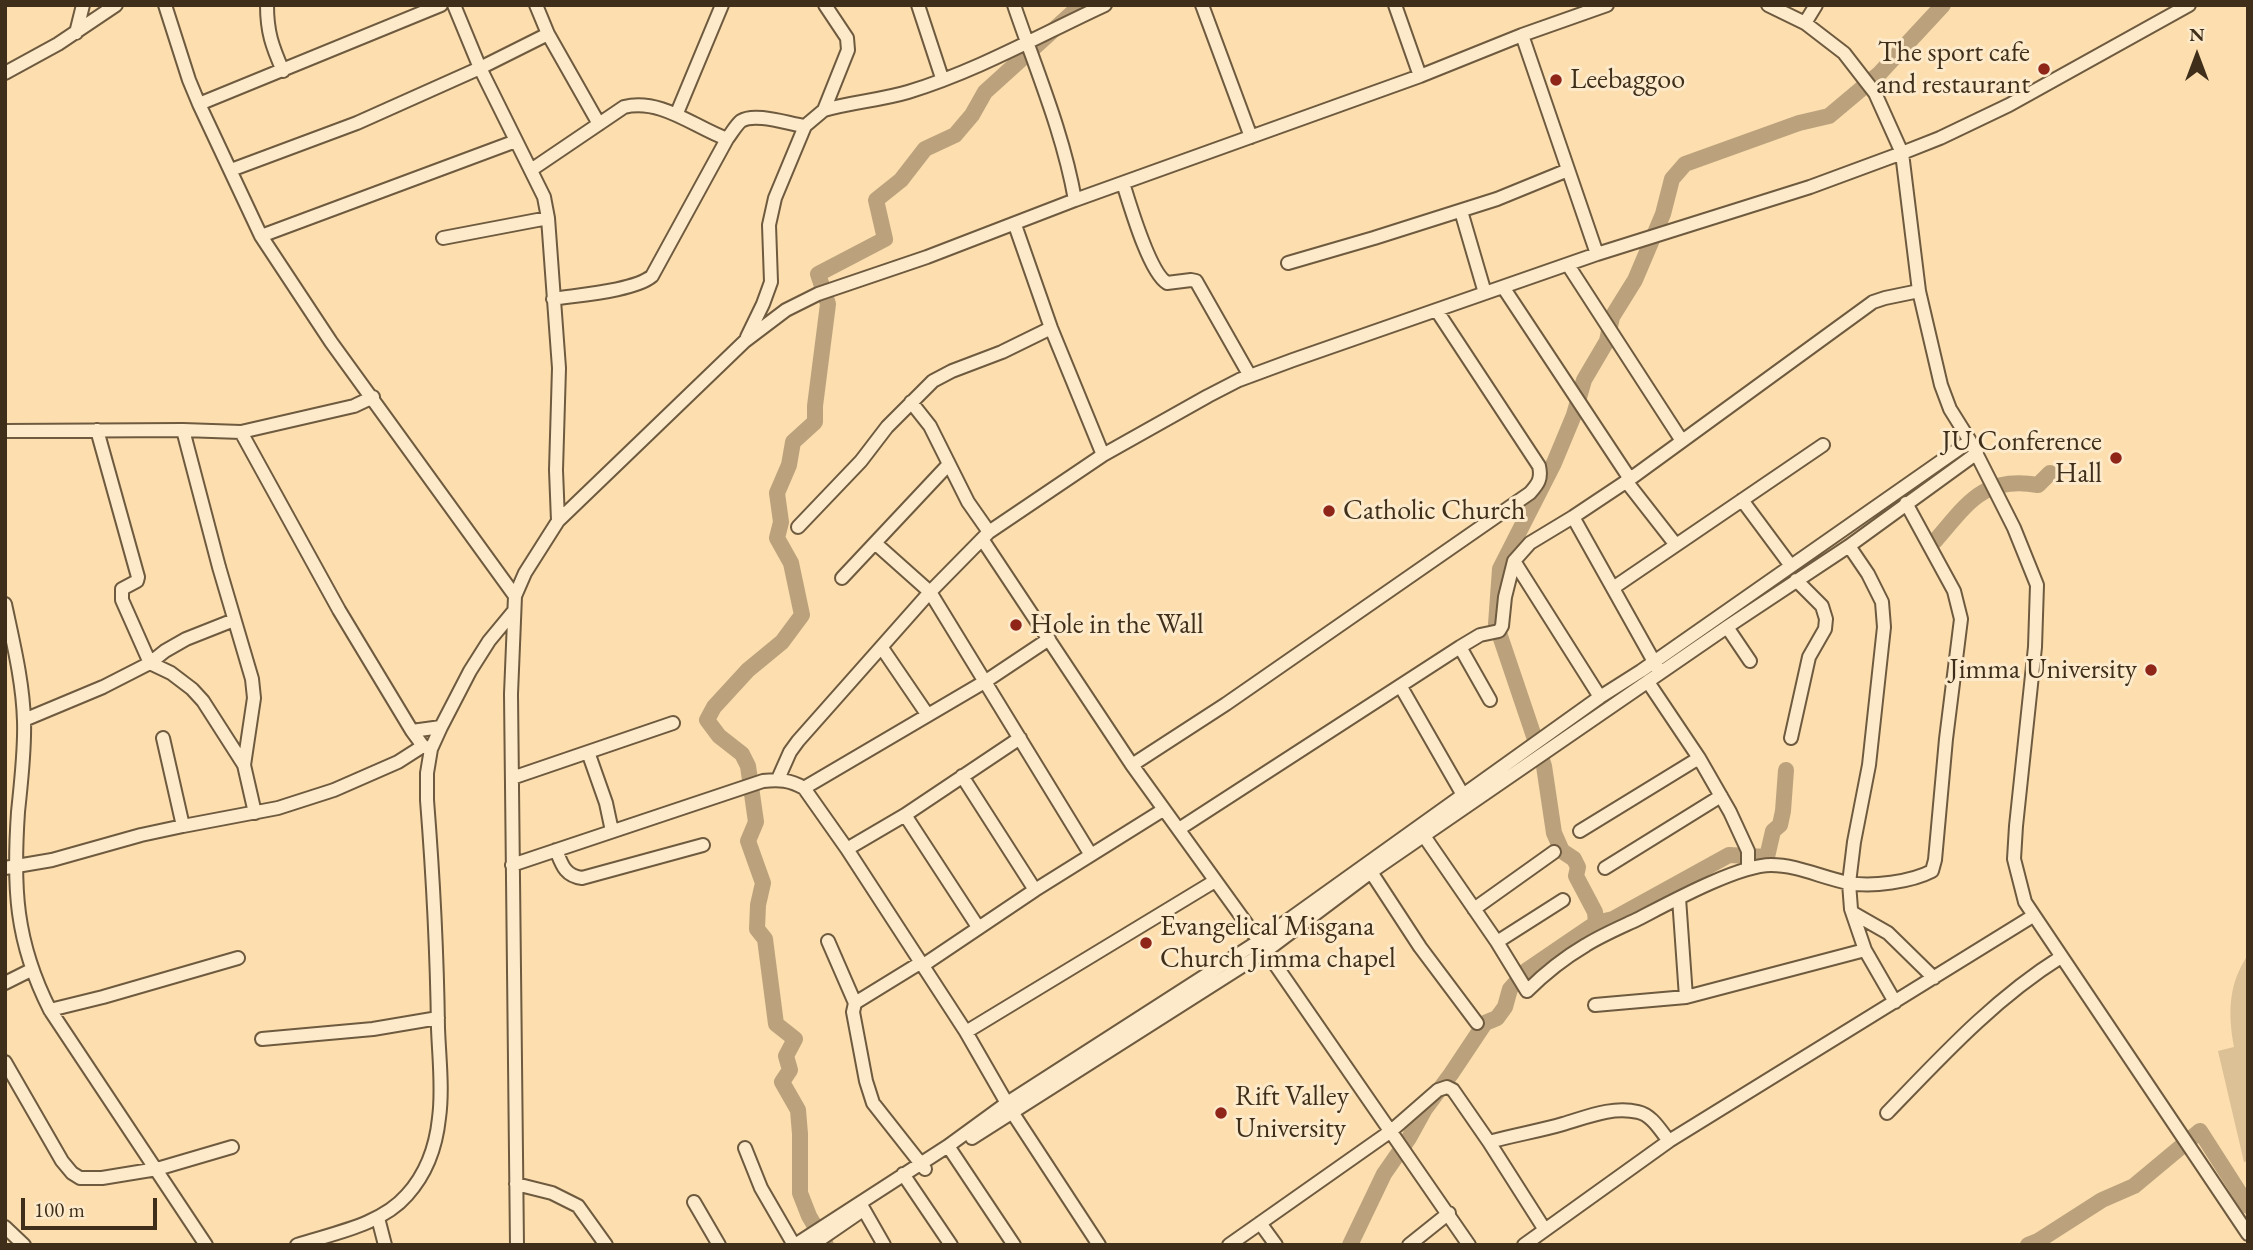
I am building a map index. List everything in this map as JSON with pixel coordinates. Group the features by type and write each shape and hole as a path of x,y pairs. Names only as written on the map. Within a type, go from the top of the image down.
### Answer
{"street":[{"path":"76,33 83,5"},
{"path":"5,73 76,33 116,5"},
{"path":"165,5 189,80 261,236 331,342 515,596"},
{"path":"267,5 267,31 282,71"},
{"path":"199,104 441,5"},
{"path":"454,5 480,68 544,197 548,218 559,368 556,470 558,521"},
{"path":"536,5 548,34 599,124"},
{"path":"677,113 722,5"},
{"path":"824,110 848,50 847,37 825,5"},
{"path":"918,5 942,78"},
{"path":"1014,5 1056,121 1075,200"},
{"path":"745,341 771,282 769,225 775,198 805,126 824,110 907,92 1027,44 1104,5"},
{"path":"1202,5 1251,137"},
{"path":"1395,5 1420,76"},
{"path":"517,1245 512,865 513,612 515,596 525,573 558,521 745,341 786,310 818,294 1015,225 1075,200 1420,76 1522,35 1607,5"},
{"path":"1768,5 1805,23 1847,57 1875,93 1902,153 1919,291 1941,385 1950,409 1975,450 2026,553 2037,585 2035,648 2014,859 2025,902 2248,1234"},
{"path":"1805,23 1816,5"},
{"path":"778,779 798,741 930,592 986,535 1104,455 1208,396 1250,376 1485,293 1597,254 1810,187 1940,138 2009,105 2189,5"},
{"path":"231,170 357,123 548,34"},
{"path":"1522,35 1597,254"},
{"path":"531,170 624,107 635,104 677,113 727,139"},
{"path":"553,299 631,285 652,276 727,139 741,121 762,117 805,126"},
{"path":"261,236 516,141"},
{"path":"1288,263 1461,211 1568,170"},
{"path":"1123,183 1142,240 1160,278 1167,283 1196,281 1250,376"},
{"path":"1461,211 1485,293"},
{"path":"443,238 548,218"},
{"path":"1015,225 1051,328 1104,455"},
{"path":"1568,265 1682,441"},
{"path":"1503,287 1628,480 1676,545"},
{"path":"1179,830 1480,635 1499,631 1502,626 1504,597 1514,561 1530,543 1628,480 1873,302 1919,291"},
{"path":"1132,765 1326,635 1530,493 1540,482 1539,466 1437,311"},
{"path":"798,527 861,461 887,427 933,381 1051,328"},
{"path":"5,431 241,432 354,406 373,397"},
{"path":"911,402 930,426 986,535 1049,639 1132,765 1262,946 1469,1245"},
{"path":"97,430 138,577 137,581 122,589 122,600 150,663 171,673 192,689 203,701 244,765 255,813"},
{"path":"183,430 252,679 254,698 244,765"},
{"path":"241,432 339,610 412,731 427,748 427,800 438,1017 439,1117 431,1155 422,1177 405,1198 378,1218 297,1245"},
{"path":"1613,588 1823,445"},
{"path":"1262,946 1466,800 1600,697 1727,627 1849,546 1975,450"},
{"path":"745,1148 761,1188 794,1245 862,1206 1262,946 1424,836 1466,800 1648,682 1658,667 1791,566 1975,450"},
{"path":"842,578 949,464"},
{"path":"1741,500 1791,566"},
{"path":"1424,836 1497,942 1527,991 1543,975 1587,945 1679,898 1748,868 1771,865 1785,867 1849,883 1918,878 1932,871 1936,860 1961,619 1954,591 1906,503"},
{"path":"1573,517 1658,667"},
{"path":"875,543 930,592 1091,855"},
{"path":"1849,546 1882,602 1884,627 1869,765 1849,883 1853,913 1865,950 1895,1002"},
{"path":"1514,561 1600,697"},
{"path":"1791,738 1809,657 1825,629 1826,619 1822,606 1796,580"},
{"path":"5,604 16,657 24,720 10,867 24,947 31,970 50,1010 206,1245"},
{"path":"10,867 52,860 183,825 278,808 334,790 427,748 470,671 489,641 513,612"},
{"path":"24,720 103,687 150,663 186,639 234,620"},
{"path":"1727,627 1750,661"},
{"path":"804,788 986,681 1049,639"},
{"path":"882,648 927,714"},
{"path":"1460,648 1490,700"},
{"path":"1648,682 1721,796 1748,851 1748,868"},
{"path":"1401,687 1466,800"},
{"path":"512,778 673,723"},
{"path":"412,731 441,727"},
{"path":"163,738 183,825"},
{"path":"847,849 905,815 1020,738"},
{"path":"588,752 606,803 612,831"},
{"path":"1580,831 1699,758"},
{"path":"962,776 1035,890"},
{"path":"512,865 763,781 778,779 794,782 804,788 966,1032 1010,1108 1099,1245"},
{"path":"1605,868 1721,796"},
{"path":"855,1003 921,965 1163,810"},
{"path":"905,815 978,927"},
{"path":"556,850 566,873 582,878 703,845"},
{"path":"1474,909 1554,852"},
{"path":"1371,872 1420,947 1477,1023"},
{"path":"966,1032 1216,881"},
{"path":"1679,898 1686,997"},
{"path":"1497,942 1563,900"},
{"path":"1853,913 1888,933 1934,978"},
{"path":"1524,1245 1669,1141 2033,916"},
{"path":"828,941 855,1003 853,1012 866,1081 873,1103 923,1166"},
{"path":"1595,1005 1686,997 1865,950"},
{"path":"1887,1112 1972,1025 2031,976 2061,957"},
{"path":"50,1010 238,958"},
{"path":"5,983 31,970"},
{"path":"262,1039 373,1029 438,1017"},
{"path":"5,1062 62,1161 80,1178 102,1178 157,1169 232,1147"},
{"path":"1229,1245 1391,1131 1441,1088 1453,1090 1545,1230"},
{"path":"1489,1142 1593,1114 1619,1110 1639,1112 1648,1117 1669,1141"},
{"path":"950,1148 1014,1245"},
{"path":"906,1177 951,1245"},
{"path":"516,1184 552,1193 578,1206 606,1245"},
{"path":"694,1202 719,1245"},
{"path":"812,1245 862,1206"},
{"path":"862,1206 884,1245"},
{"path":"1409,1245 1449,1213"},
{"path":"378,1218 385,1245"},
{"path":"1260,1223 1276,1245"},
{"path":"5,1227 24,1245"}],"shaded area":[{"path":"2248,955 2248,1161 2244,1162 2218,1051 2234,1047 2231,1000 2241,966"}],"waterway":[{"path":"826,1245 809,1216 800,1193 798,1110 782,1082 790,1070 786,1056 795,1039 776,1024 765,939 757,929 758,905 763,883 748,841 756,822 748,766 742,754 719,736 707,720 714,707 748,670 782,642 802,615 791,563 777,538 781,522 777,493 789,465 793,442 815,422 828,304 818,274 885,239 876,200 901,180 925,149 955,135 972,115 985,92 1081,5"},
{"path":"1350,1245 1384,1174 1485,1023 1497,1018 1505,1007 1510,989 1527,970 1596,923 1595,912 1576,876 1578,867 1574,859 1562,851 1554,833 1544,766 1496,624 1500,569 1554,463 1574,415 1584,380 1607,341 1612,317 1635,280 1663,214 1672,179 1685,164 1799,123 1829,116 1879,74 1943,5"},
{"path":"1935,541 1978,495 2003,485 2038,485 2050,473"},
{"path":"1596,923 1613,919 1729,855 1767,857 1773,831 1780,825 1786,770"},
{"path":"2028,1245 2102,1200 2134,1186 2200,1131 2248,1206"}],"place":[{"name":"The sport cafe and restaurant","path":"2044,69"},
{"name":"Leebaggoo","path":"1556,80"},
{"name":"JU Conference Hall","path":"2116,458"},
{"name":"Catholic Church","path":"1329,511"},
{"name":"Hole in the Wall","path":"1016,625"},
{"name":"Jimma University","path":"2151,670"},
{"name":"Evangelical Misgana Church Jimma chapel","path":"1146,943"},
{"name":"Rift Valley University","path":"1221,1113"}]}
